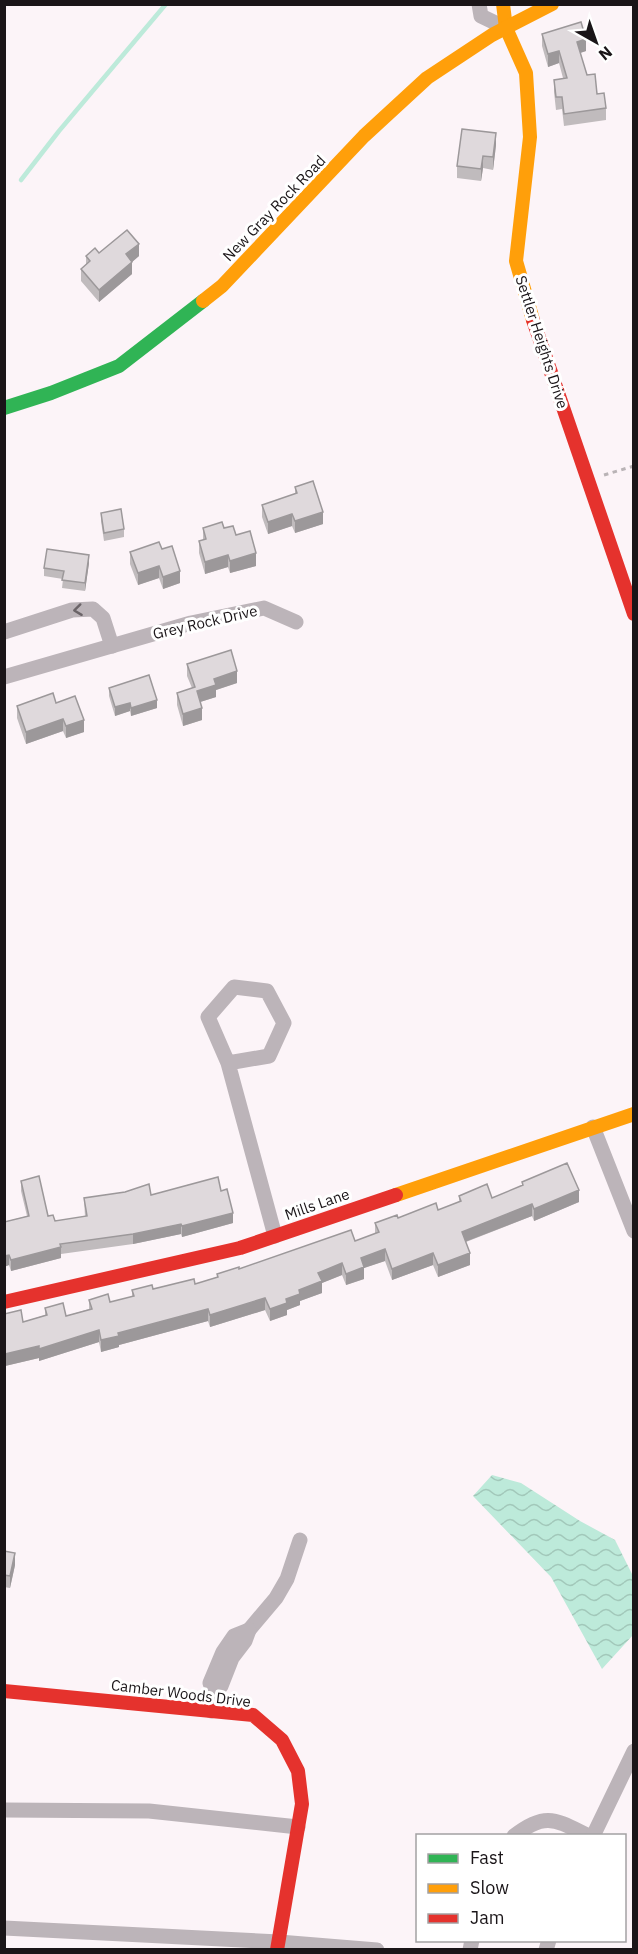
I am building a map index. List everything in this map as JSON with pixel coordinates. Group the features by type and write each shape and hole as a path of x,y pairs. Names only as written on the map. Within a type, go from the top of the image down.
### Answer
{"street":[{"path":"479,4 481,16 506,28"},
{"name":"Settler Heights Drive","path":"503,4 506,28 526,73 530,137 516,261 528,306 633,614"},
{"name":"New Gray Rock Road","path":"4,408 51,393 119,366 222,286 364,136 428,78 506,28 552,4"},
{"name":"Grey Rock Drive","path":"4,677 191,623 264,608 296,622"},
{"path":"4,632 72,610 93,609 103,618 112,646"},
{"path":"228,1063 269,1056 284,1023 267,991 234,987 208,1017 228,1063 275,1236"},
{"name":"Mills Lane","path":"4,1302 240,1248 633,1114"},
{"path":"593,1127 633,1231"},
{"path":"211,1711 214,1695 221,1686 227,1655 245,1641 249,1630 276,1598 287,1579 300,1539"},
{"name":"Camber Woods Drive","path":"4,1691 254,1715 282,1740 298,1771 302,1804 278,1946"},
{"path":"592,1834 633,1751"},
{"path":"4,1810 150,1811 298,1827"},
{"path":"516,1834 531,1822 555,1820 586,1834"},
{"path":"4,1928 376,1950"}],"path":[{"path":"588,480 633,466"}],"water":[{"path":"492,1475 521,1483 580,1521 615,1540 633,1576 633,1635 602,1669 551,1577 473,1496"}],"building":[{"path":"581,22 586,39 577,42 587,75 595,74 597,94 604,93 606,108 564,114 562,97 556,97 554,80 567,78 559,51 548,54 542,34"},
{"path":"462,129 496,133 493,157 483,156 481,169 457,166"},
{"path":"127,230 139,244 126,254 132,262 99,290 81,269 90,261 86,256 95,248 99,253"},
{"path":"313,481 323,512 295,521 292,514 268,522 262,505 297,493 295,487"},
{"path":"121,509 124,529 104,533 101,513"},
{"path":"222,522 224,528 233,526 236,535 250,531 256,553 230,561 228,555 205,562 199,541 206,539 203,528"},
{"path":"159,542 162,549 172,546 180,571 163,577 159,566 138,573 130,552"},
{"path":"47,549 89,555 85,583 62,580 64,571 44,568"},
{"path":"231,650 237,671 214,679 216,685 197,691 202,708 183,714 177,693 195,687 187,664"},
{"path":"149,675 157,700 131,708 130,703 115,707 109,688"},
{"path":"53,693 56,703 75,696 84,720 66,726 63,719 26,732 17,706"},
{"path":"567,1163 579,1190 534,1209 532,1204 462,1232 470,1253 438,1265 433,1253 392,1269 385,1249 361,1258 364,1267 346,1274 342,1263 318,1273 322,1281 299,1290 300,1294 286,1299 287,1303 270,1309 265,1298 210,1315 208,1309 118,1333 119,1336 101,1340 99,1330 39,1349 39,1346 5,1354 4,1314 21,1310 23,1322 47,1315 45,1308 63,1303 66,1316 92,1309 89,1300 108,1294 110,1302 134,1296 132,1290 152,1285 153,1289 194,1279 195,1284 218,1277 217,1274 239,1267 239,1269 351,1230 355,1241 379,1232 375,1223 397,1215 398,1218 436,1203 438,1210 461,1201 459,1196 487,1184 492,1198 523,1185 522,1182"},
{"path":"39,1176 48,1216 53,1215 55,1221 87,1216 84,1198 125,1192 149,1184 151,1195 218,1177 221,1191 227,1189 233,1213 182,1226 181,1224 133,1234 60,1244 61,1247 11,1260 9,1255 4,1256 4,1222 29,1216 21,1181"},
{"path":"4,1551 15,1553 10,1576 4,1575"}],"waterway":[{"path":"21,180 59,131 166,4"}],"traffic: fast":[{"path":"4,408 51,393 119,366 203,301"}],"traffic: slow":[{"path":"503,4 506,28 526,73 530,137 516,261 533,320"},
{"path":"203,301 222,286 364,136 427,78 492,35 552,4"},
{"path":"396,1195 634,1114"}],"traffic: jam":[{"path":"533,320 634,614"},
{"path":"4,1302 240,1248 396,1195"},
{"path":"4,1691 253,1715 282,1740 298,1771 302,1804 277,1950"}]}
